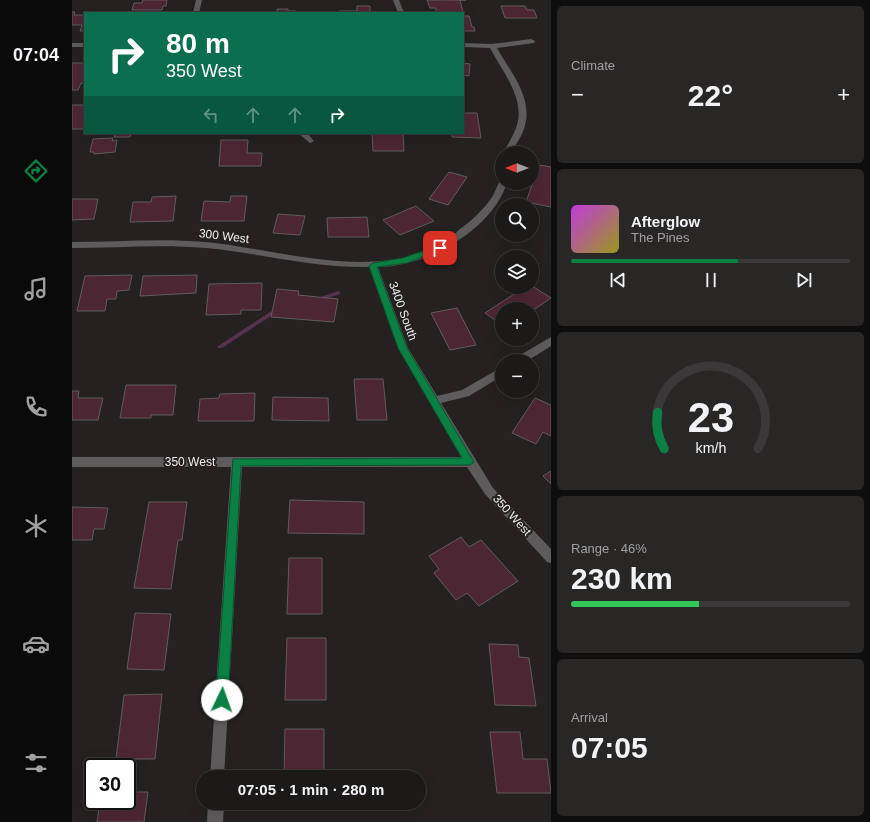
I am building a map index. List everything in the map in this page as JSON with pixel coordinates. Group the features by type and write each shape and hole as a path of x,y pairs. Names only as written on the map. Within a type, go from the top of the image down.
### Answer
{"street":[{"path":"196,12 198,0"},
{"path":"396,0 401,12"},
{"path":"464,45 492,46 531,40"},
{"path":"72,45 84,45"},
{"path":"492,46 513,81 523,111 522,123 510,146"},
{"path":"303,134 310,141"},
{"name":"3400 South","path":"470,462 398,338 382,288 373,266 391,264 418,257 447,244 460,236 487,210 497,197 500,190"},
{"name":"300 West","path":"72,245 197,244 346,265 373,266"},
{"path":"531,354 551,342"},
{"path":"434,401 471,390 495,375"},
{"name":"350 West","path":"72,462 470,462 489,491 551,558"},
{"path":"217,770 237,462"},
{"path":"215,822 216,810"}],"building":[{"path":"143,0 167,0 166,6 163,6 162,10 132,10 134,3 142,3"},
{"path":"427,0 460,0 463,12 436,12 436,8 430,8"},
{"path":"357,6 370,6 370,12 339,12 339,11 357,11"},
{"path":"501,6 525,6 527,10 534,10 537,18 505,18"},
{"path":"277,9 296,11 296,12 277,12"},
{"path":"72,12 75,12 74,15 84,15 84,31 80,31 82,25 72,25"},
{"path":"464,16 469,16 472,27 474,27 475,31 464,31"},
{"path":"72,63 84,63 84,83 81,83 78,90 72,90"},
{"path":"464,63 470,64 469,76 464,75"},
{"path":"72,105 84,105 84,129 72,129"},
{"path":"464,113 477,113 481,138 452,137 452,134 464,134"},
{"path":"115,134 131,134 130,137 114,137"},
{"path":"372,134 403,134 404,151 373,151"},
{"path":"113,138 112,141 117,140 115,152 94,154 94,152 90,152 93,139"},
{"path":"221,140 248,140 247,153 262,153 261,166 219,166"},
{"path":"539,165 551,167 551,207 539,205 539,198 527,198 530,190 539,190"},
{"path":"449,172 467,177 448,205 429,199"},
{"path":"176,196 173,221 130,222 133,202 151,202 152,197"},
{"path":"231,196 247,196 244,221 201,221 204,201 230,202"},
{"path":"72,199 98,199 94,219 72,220"},
{"path":"416,206 434,221 400,235 383,220"},
{"path":"278,214 305,216 300,235 273,233"},
{"path":"367,217 369,237 328,237 327,218"},
{"path":"132,275 129,290 117,291 116,299 107,299 105,311 77,311 85,276"},
{"path":"197,275 196,293 140,296 143,276"},
{"path":"262,283 261,310 241,310 241,314 206,315 209,284"},
{"path":"277,289 299,291 298,295 338,299 334,322 271,317"},
{"path":"539,290 551,298 539,306 539,302 502,302 514,294 539,294"},
{"path":"495,306 495,320 485,313"},
{"path":"457,308 476,345 450,350 431,313"},
{"path":"354,379 383,379 387,420 357,420"},
{"path":"126,385 176,385 173,415 151,415 151,418 120,418"},
{"path":"72,391 79,391 78,398 103,398 98,420 72,420"},
{"path":"255,393 254,421 198,421 200,399 219,398 220,394"},
{"path":"273,397 328,398 329,421 272,420"},
{"path":"535,398 551,405 551,436 543,432 536,444 512,433"},
{"path":"551,471 551,484 543,476"},
{"path":"290,500 364,502 364,534 288,533"},
{"path":"149,502 187,502 182,540 178,540 171,589 134,588"},
{"path":"72,507 108,508 104,529 94,529 92,540 72,540"},
{"path":"461,537 469,547 481,540 518,581 479,606 467,593 456,600 434,573 439,569 429,556"},
{"path":"289,558 322,558 322,614 287,614"},
{"path":"135,613 171,614 164,670 127,669"},
{"path":"287,638 326,638 326,700 285,700"},
{"path":"489,644 518,645 519,657 529,658 536,706 495,705"},
{"path":"162,694 155,759 116,758 124,695"},
{"path":"285,729 324,729 324,770 284,770"},
{"path":"490,732 520,732 523,759 547,759 551,793 497,793"},
{"path":"136,792 148,792 144,822 97,822 99,810 136,810"}],"waterway":[{"path":"317,300 338,293"},
{"path":"220,347 272,313 279,311"}],"route":[{"path":"222,700 237,462 470,462 420,379 398,338 390,311 373,266 404,261 440,248"}]}
